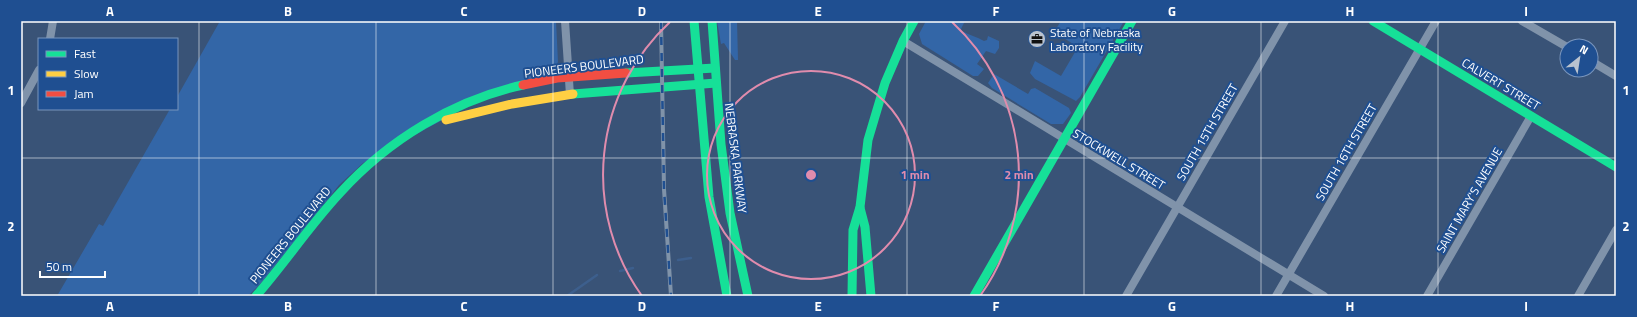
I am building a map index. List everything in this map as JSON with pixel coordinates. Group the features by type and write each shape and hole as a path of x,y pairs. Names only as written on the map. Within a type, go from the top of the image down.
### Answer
{"main road":[{"path":"694,21 708,197 727,296"},
{"name":"NEBRASKA PARKWAY","path":"712,21 721,144 730,213 748,296"},
{"path":"852,296 853,230 860,207 865,158 873,120 885,83 903,41 914,21"},
{"path":"974,296 1132,21"},
{"name":"CALVERT STREET","path":"1373,21 1616,168"},
{"name":"PIONEERS BOULEVARD","path":"256,296 334,199 352,180 387,150 417,130 467,103 489,94 540,81 661,69 715,68"},
{"name":"PIONEERS BOULEVARD","path":"417,130 497,106 540,98 661,86 716,83"},
{"path":"860,207 865,227 871,296"}],"street":[{"path":"50,38 53,21"},
{"path":"565,21 570,95"},
{"name":"SOUTH 15TH STREET","path":"1126,296 1285,21"},
{"name":"SOUTH 16TH STREET","path":"1276,296 1436,21"},
{"path":"1522,21 1559,42"},
{"name":"STOCKWELL STREET","path":"903,41 1324,296"},
{"path":"1599,66 1616,76"},
{"path":"21,103 38,72"},
{"name":"SAINT MARY'S AVENUE","path":"1427,296 1531,116"},
{"path":"1578,296 1616,230"}],"shaded area":[{"path":"220,21 556,21 558,62 554,69 546,75 507,85 363,163 339,185 261,283 248,296 57,296 99,224 103,226 169,110 178,110 178,95"},
{"path":"717,21 737,21 738,60 735,60 724,43 721,44"},
{"path":"926,21 965,21 961,29 962,31 984,41 987,40 988,36 999,41 999,48 995,54 986,51 977,64 984,69 978,76 973,76 922,44 919,34"},
{"path":"1061,21 1124,21 1080,97 1076,101 1035,79 1030,73 1035,61 1061,76 1078,47 1054,32"},
{"path":"994,74 1028,94 1031,89 1035,88 1069,108 1071,113 1063,124 1051,124 992,88 988,83"}],"waterway":[{"path":"678,260 691,258"},
{"path":"620,271 633,268"},
{"path":"567,296 597,275"}],"railway":[{"path":"661,21 664,189 671,296"}],"traffic: fast":[{"path":"694,21 709,197 727,296"},
{"path":"712,21 721,144 730,213 748,296"},
{"path":"852,296 853,230 860,207 868,140 885,83 903,41 914,21"},
{"path":"974,296 1132,21"},
{"path":"1373,21 1616,167"},
{"path":"626,73 715,68"},
{"path":"573,94 716,83"},
{"path":"256,296 329,205 379,156 401,139 447,112 497,92 523,85"},
{"path":"860,208 865,227 871,296"}],"traffic: slow":[{"path":"446,120 512,104 573,94"}],"traffic: jam":[{"path":"523,85 557,78 626,73"}],"place":[{"name":"State of Nebraska Laboratory Facility","path":"1037,39"}]}
